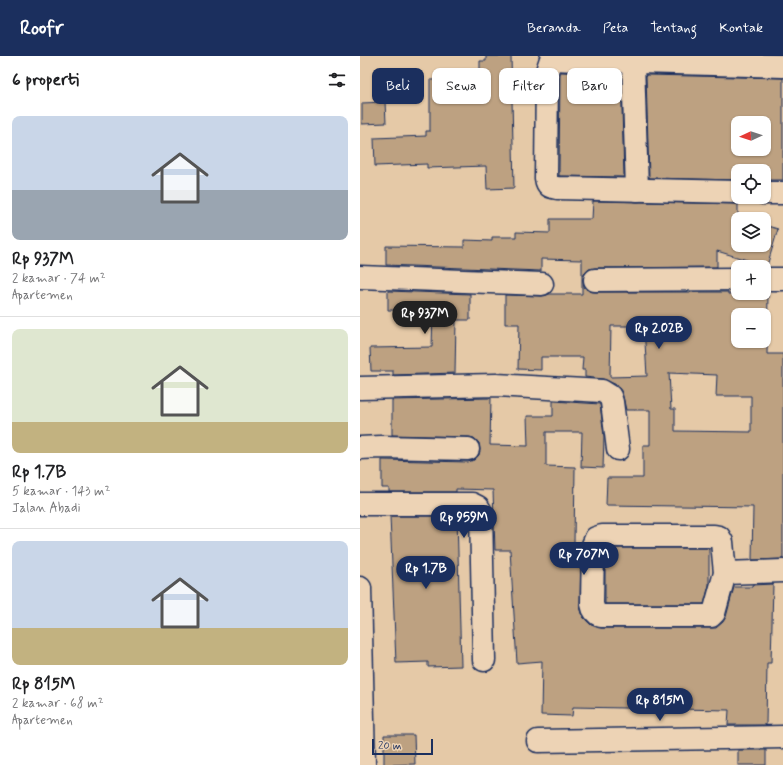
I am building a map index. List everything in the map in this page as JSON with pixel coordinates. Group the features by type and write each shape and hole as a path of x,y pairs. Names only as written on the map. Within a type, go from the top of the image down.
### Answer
{"street":[{"path":"731,192 557,188 546,184 547,71 552,57 633,62 783,66"},
{"path":"633,62 637,190"},
{"path":"771,193 783,193"},
{"path":"360,277 542,284"},
{"path":"595,280 731,279"},
{"path":"771,279 783,279"},
{"path":"360,388 496,385 602,391 610,396 612,402 618,449"},
{"path":"360,448 468,449"},
{"path":"360,504 472,504 478,507 481,512 484,660"},
{"path":"716,536 721,539 722,542 725,573 714,613 711,616 601,616 593,608 593,544 598,537 716,536"},
{"path":"725,573 783,571"},
{"path":"360,588 364,765"},
{"path":"538,741 783,737"}],"building":[{"path":"486,56 511,56 511,68 499,68 499,104 512,104 514,188 487,189 486,166 427,168 427,164 375,166 374,138 426,136 426,131 430,131 430,80 432,80 432,104 491,104 491,68 480,68 480,61 486,61"},
{"path":"560,72 567,72 567,104 622,104 624,177 559,176"},
{"path":"646,75 783,78 783,180 771,180 771,164 731,164 731,180 649,178"},
{"path":"362,103 385,104 386,123 362,124"},
{"path":"593,201 738,204 738,212 731,212 731,252 771,252 771,227 778,229 769,260 747,260 717,251 717,267 595,268 589,269 584,274 583,280 584,287 589,291 595,292 728,292 728,294 731,294 731,300 768,300 768,308 731,308 731,348 767,348 767,354 783,354 783,559 752,560 753,507 606,505 607,478 643,478 643,445 650,445 650,410 626,410 622,392 617,385 603,379 585,377 585,370 582,370 583,357 541,357 541,370 518,369 519,324 505,324 505,295 542,296 549,294 582,294 582,260 541,259 541,271 386,265 386,246 464,247 464,240 492,241 492,237 516,237 516,232 550,233 550,219 592,219","holes":["611,326 644,326 647,376 610,377","669,373 717,375 716,396 751,396 751,432 675,431 675,409 671,409"]},
{"path":"388,291 470,294 470,320 456,320 455,373 393,375 393,371 371,371 370,348 432,347 433,311 388,310"},
{"path":"491,398 490,445 528,446 527,416 553,416 553,401 600,404 604,436 603,468 581,467 582,432 546,432 546,466 575,467 574,543 581,543 580,606 583,617 591,625 601,628 716,628 726,617 734,587 752,587 752,585 773,584 771,663 767,663 766,725 728,725 729,710 573,707 572,716 541,715 542,661 517,663 510,550 495,550 493,490 456,489 456,492 389,492 389,488 382,488 382,460 468,462 474,460 479,455 480,450 479,443 474,438 469,437 392,435 392,400"},
{"path":"390,516 457,516 461,666 428,667 428,662 396,663"},
{"path":"605,548 709,548 709,585 704,604 605,604"},
{"path":"384,735 414,735 415,764 384,765"},
{"path":"738,750 766,750 766,765 738,765"}]}
